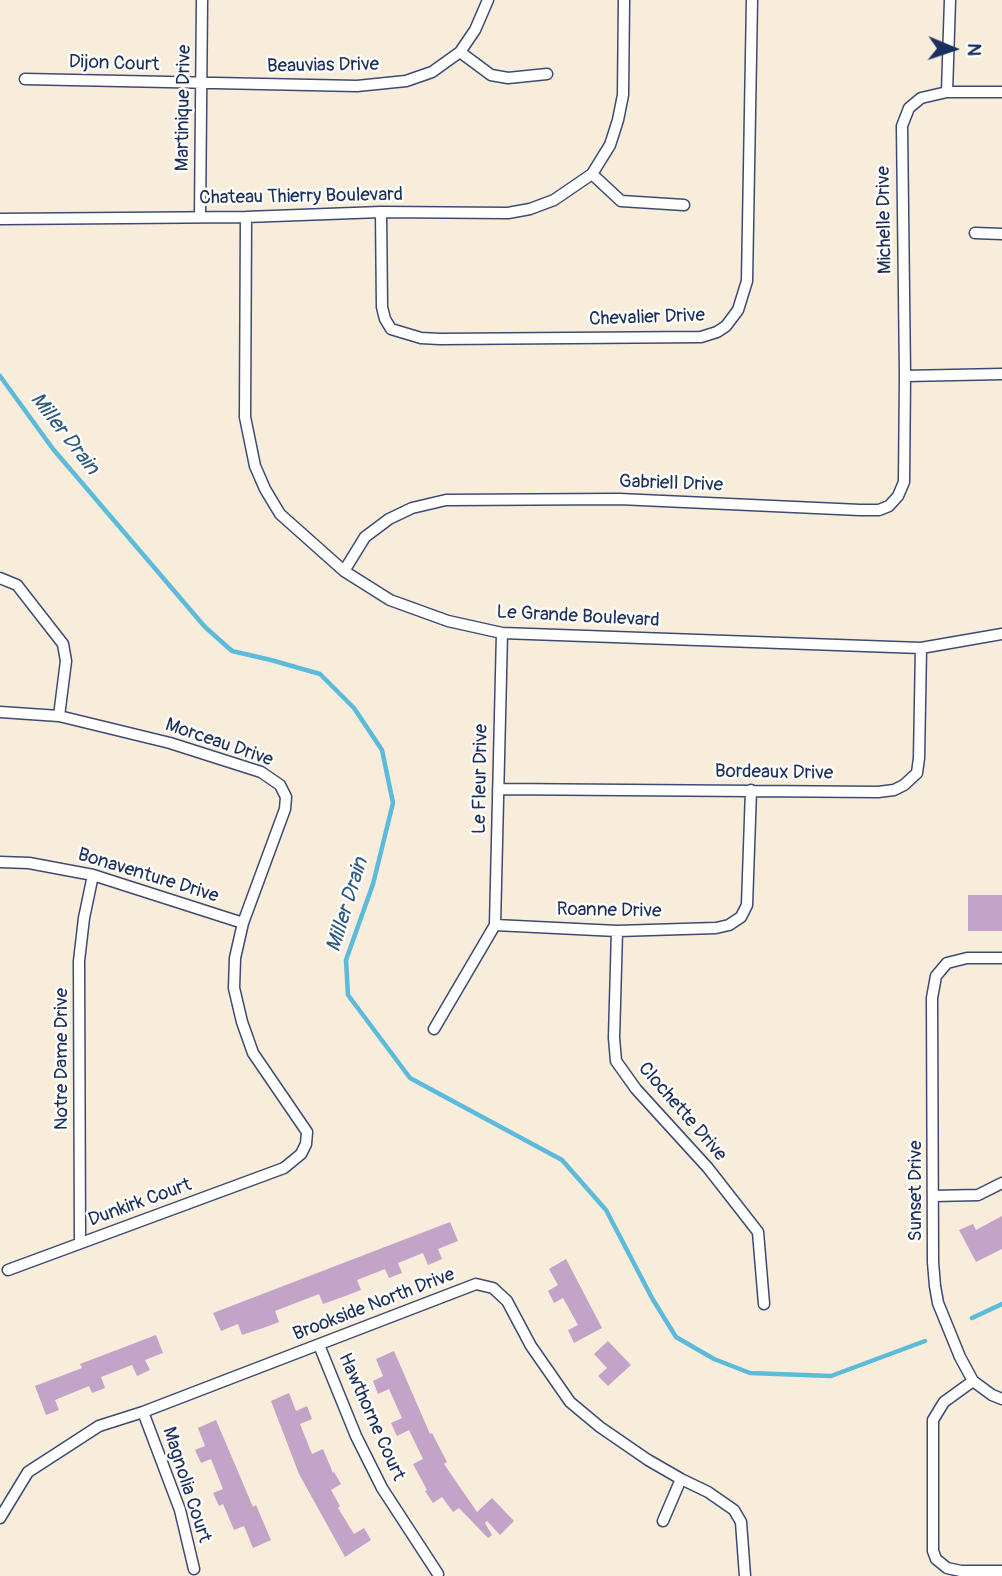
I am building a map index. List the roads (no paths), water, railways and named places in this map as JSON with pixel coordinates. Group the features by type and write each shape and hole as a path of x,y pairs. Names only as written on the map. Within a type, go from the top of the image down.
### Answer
{"street":[{"name":"Martinique Drive","path":"200,217 202,0"},
{"name":"Beauvias Drive","path":"202,84 357,86 405,81 432,72 460,52 475,30 488,0"},
{"path":"624,0 623,95 610,145 592,174 621,201 684,205"},
{"name":"Chevalier Drive","path":"381,212 382,307 391,329 405,334 440,340 701,337 718,332 738,310 747,281 752,0"},
{"path":"947,92 950,0"},
{"path":"460,52 491,75 508,78 547,74"},
{"name":"Dijon Court","path":"25,79 202,84"},
{"name":"Michelle Drive","path":"905,376 902,126 905,115 914,103 932,95 947,92 1002,92"},
{"name":"Chateau Thierry Boulevard","path":"0,219 246,217 381,212 508,213 554,200 592,174"},
{"name":"Le Grande Boulevard","path":"246,217 244,417 249,443 265,489 280,513 344,571 390,600 448,621 502,633 921,648 1002,634"},
{"path":"975,233 1002,233"},
{"path":"905,376 1002,374"},
{"name":"Gabriell Drive","path":"344,571 365,537 389,519 412,508 446,500 619,499 879,510 889,506 898,496 904,482 905,376"},
{"path":"0,578 17,585 63,644 66,661 59,716"},
{"name":"Le Fleur Drive","path":"495,925 502,633"},
{"name":"Bordeaux Drive","path":"498,789 878,792 904,785 917,774 919,758 921,648"},
{"name":"Morceau Drive","path":"0,712 59,716 170,743 261,772 280,785 286,797 285,809 243,923 235,958 234,988 253,1053 307,1132 306,1144 301,1154 284,1168"},
{"name":"Roanne Drive","path":"495,925 617,931 723,926 741,917 747,905 751,790"},
{"name":"Bonaventure Drive","path":"0,862 29,863 93,875 243,923"},
{"name":"Notre Dame Drive","path":"80,1243 79,961 93,875"},
{"path":"434,1029 495,925"},
{"name":"Clochette Drive","path":"617,931 614,1038 616,1061 636,1089 708,1168 758,1232 764,1304"},
{"name":"Sunset Drive","path":"973,1381 938,1303 933,1262 932,987 941,968 947,963 967,958 1002,958"},
{"name":"Dunkirk Court","path":"8,1270 284,1168"},
{"path":"933,1196 978,1195 1002,1183"},
{"name":"Brookside North Drive","path":"0,1518 28,1472 99,1426 143,1412 476,1284 493,1288 507,1300 531,1346 570,1402 600,1427 734,1510 741,1521 745,1576"},
{"name":"Hawthorne Court","path":"319,1345 356,1436 382,1488 438,1574"},
{"path":"1002,1399 985,1391 973,1381 944,1402 933,1420 933,1551 936,1559 947,1568 961,1571 1002,1571"},
{"name":"Magnolia Court","path":"143,1412 180,1510 194,1569"},
{"path":"663,1521 681,1479"}],"waterway":[{"name":"Miller Drain","path":"0,376 53,449 205,627 232,651 320,674 354,708 382,750 393,803 373,884 346,960 348,995 410,1078 562,1160 606,1210 652,1298 676,1337 714,1359 750,1373 831,1376 925,1341"},
{"name":"Miller Drain","path":"972,1318 1002,1304"}]}
